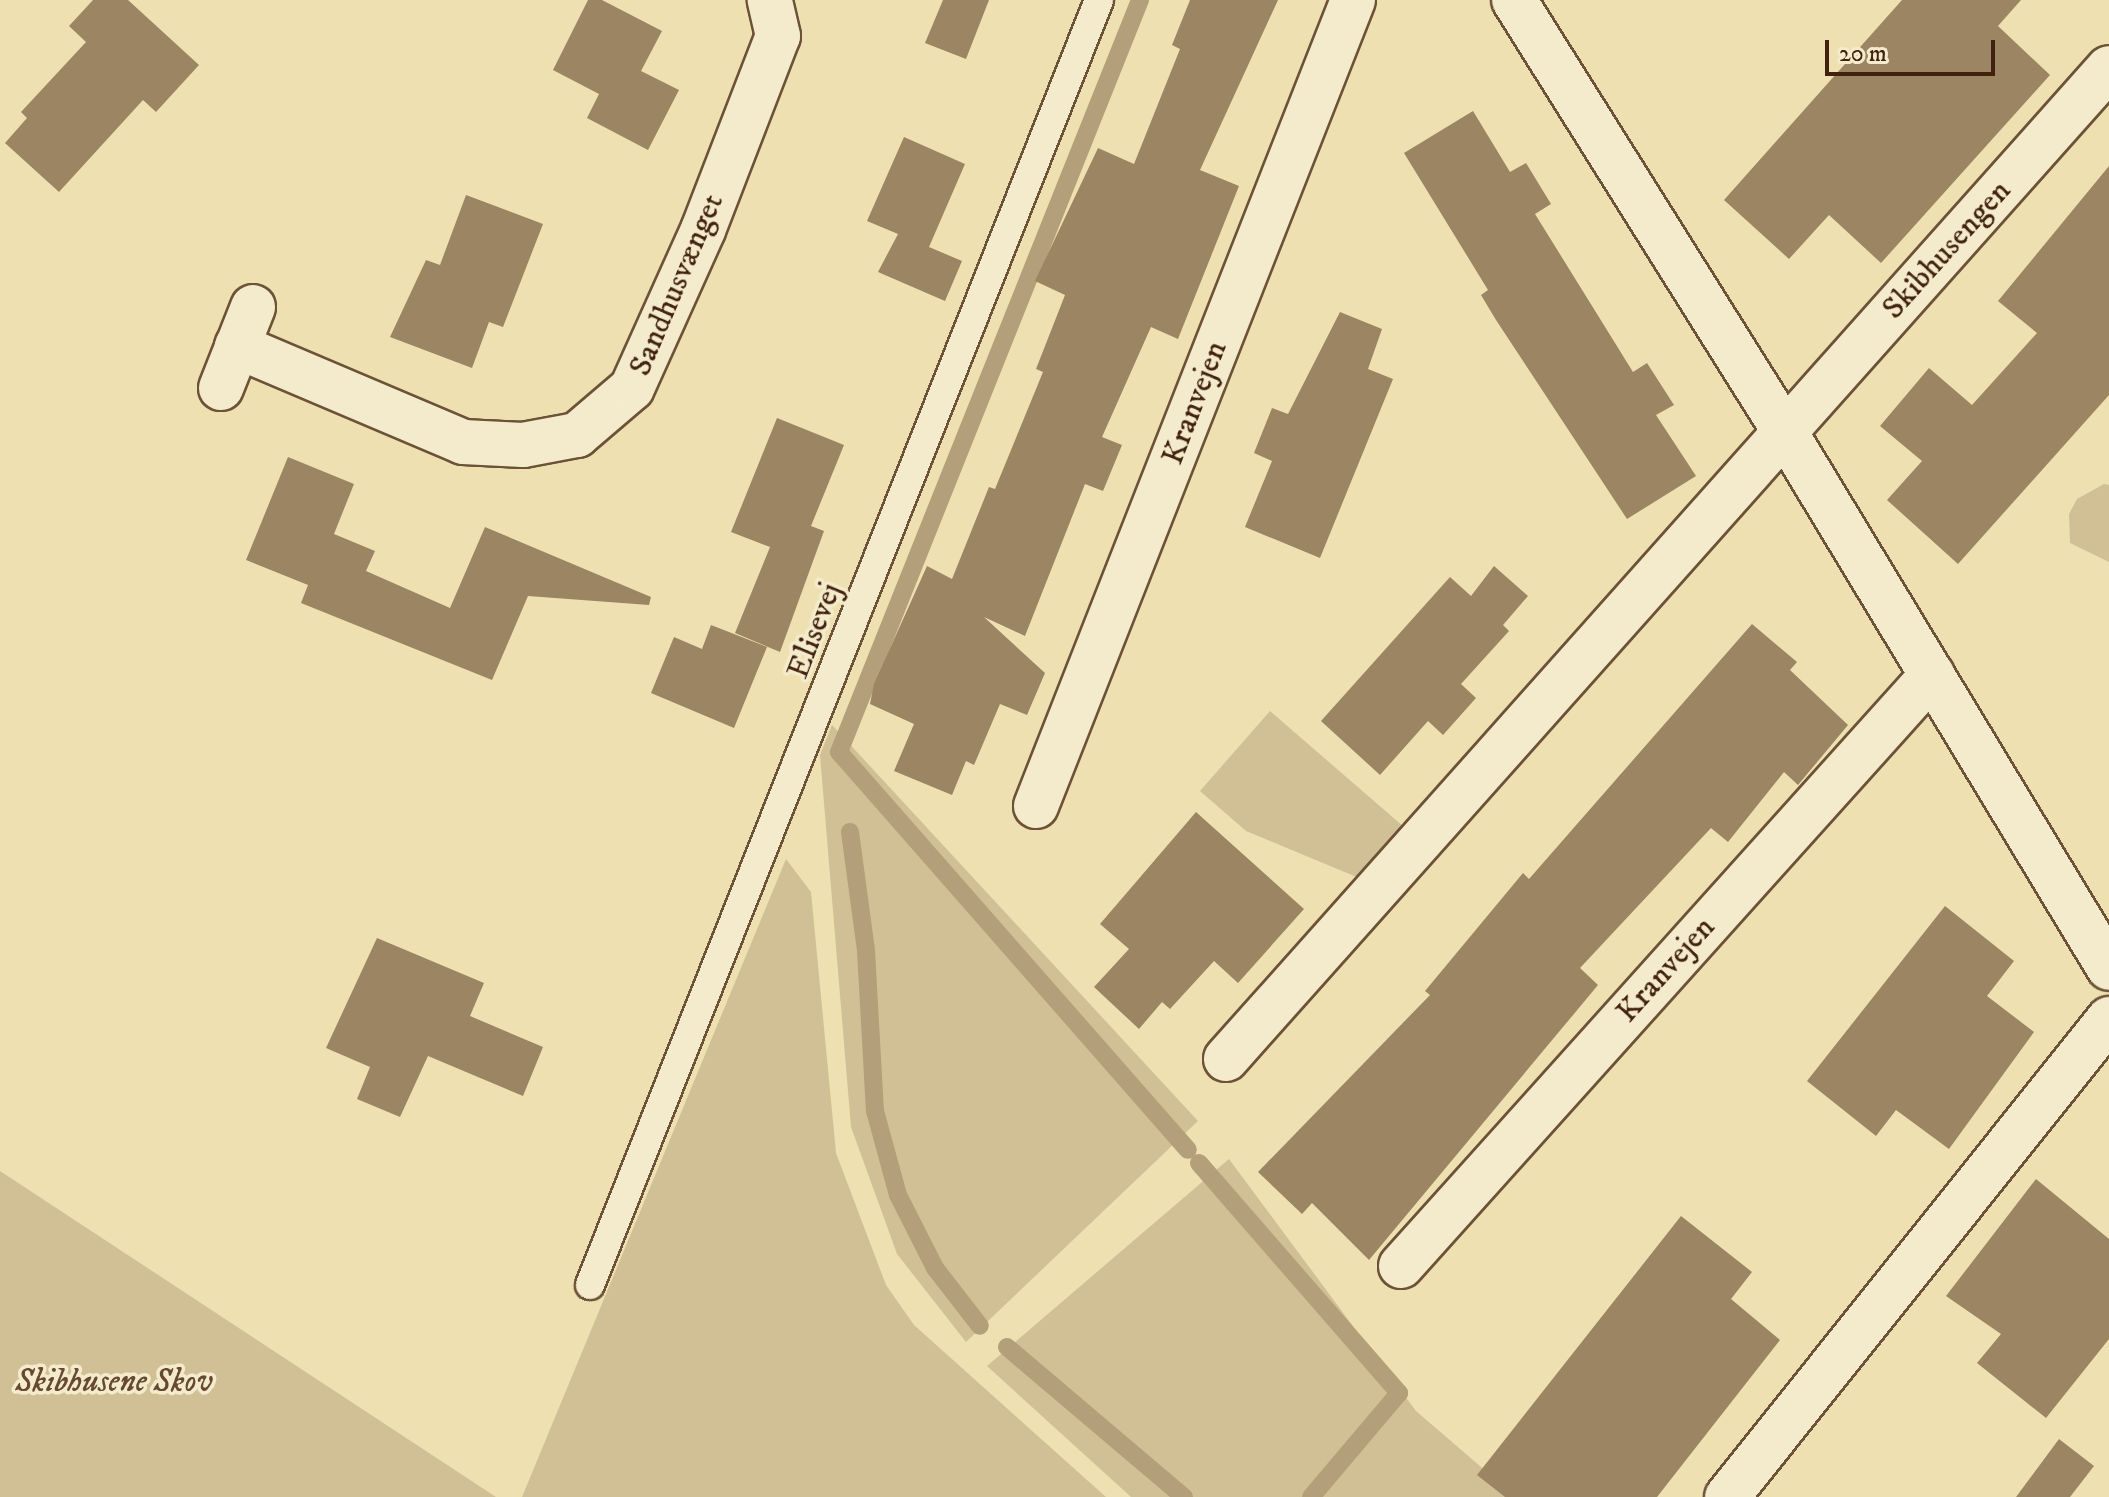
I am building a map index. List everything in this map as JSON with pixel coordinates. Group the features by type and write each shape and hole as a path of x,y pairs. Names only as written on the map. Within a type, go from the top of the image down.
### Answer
{"street":[{"name":"Sandhusvænget","path":"221,388 245,326 463,442 523,445 577,435 632,388 703,230 778,36 770,0"},
{"name":"Kranvejen","path":"1036,806 1353,0"},
{"path":"1514,0 1785,432 2109,968"},
{"name":"Skibhusengen","path":"1785,432 2109,68"},
{"path":"1226,1059 1785,432"},
{"name":"Kranvejen","path":"1401,1266 1932,675"},
{"path":"1727,1497 2109,1019"}],"lane":[{"name":"Elisevej","path":"590,1285 1099,0"}],"green space":[{"path":"2104,484 2109,485 2109,562 2070,543 2069,514 2077,499"},
{"path":"1270,711 1404,827 1359,878 1246,831 1200,791"},
{"path":"832,725 1198,1121 966,1342 897,1254 851,1127 820,755"},
{"path":"786,859 811,892 836,1153 886,1285 914,1325 1106,1497 522,1497"},
{"path":"1229,1159 1416,1411 1516,1497 1131,1497 987,1366"},
{"name":"Skibhusene Skov","path":"0,1171 496,1497 0,1497"}],"building":[{"path":"93,0 128,0 199,65 156,112 143,100 59,192 5,143 27,118 21,112 86,42 69,26"},
{"path":"588,0 602,0 662,31 641,71 679,90 648,150 587,118 599,94 553,70"},
{"path":"943,0 989,0 966,59 925,43"},
{"path":"1190,0 1278,0 1200,170 1239,186 1178,339 1151,327 1102,437 1122,445 1103,491 1085,484 1025,636 984,617 1045,673 1027,715 1000,704 974,765 966,761 952,795 894,771 914,724 870,704 874,684 927,566 952,579 989,487 995,489 1043,372 1036,369 1065,295 1035,281 1098,148 1134,164 1180,49 1172,45"},
{"path":"1902,0 2021,0 1998,26 2050,75 1881,263 1829,215 1789,259 1724,200"},
{"path":"1473,111 1510,172 1526,163 1551,204 1535,214 1633,372 1647,363 1674,405 1656,415 1696,476 1627,519 1496,320 1481,295 1488,290 1404,153"},
{"path":"904,137 965,164 929,247 962,261 945,301 878,272 898,234 867,221"},
{"path":"2109,166 2109,395 1958,564 1887,500 1922,461 1880,426 1929,368 1972,405 2037,333 1998,301"},
{"path":"466,195 543,224 503,327 489,322 472,368 390,337 426,260 440,265"},
{"path":"1340,312 1382,329 1368,369 1393,379 1320,558 1245,527 1272,461 1254,453 1272,408 1288,414"},
{"path":"777,418 844,445 811,526 824,531 780,652 735,633 770,547 731,532"},
{"path":"288,457 354,484 334,534 375,551 366,571 450,608 485,527 651,597 649,605 528,596 492,680 301,603 308,585 246,560"},
{"path":"1494,566 1528,596 1503,625 1509,631 1461,684 1476,698 1443,735 1428,721 1380,775 1321,721 1450,577 1471,596"},
{"path":"1752,624 1797,662 1790,670 1848,725 1798,785 1784,772 1728,842 1711,828 1580,968 1598,985 1369,1260 1312,1203 1302,1214 1258,1172 1430,995 1425,991 1523,873 1529,879"},
{"path":"711,625 767,647 734,728 651,693 674,637 702,649"},
{"path":"1196,812 1304,909 1238,983 1214,961 1170,1009 1162,1002 1139,1029 1094,987 1129,949 1100,924"},
{"path":"1945,906 2014,961 1987,996 2034,1032 1949,1149 1896,1110 1876,1136 1807,1081"},
{"path":"377,938 484,983 470,1016 543,1047 523,1096 428,1056 400,1117 357,1099 370,1067 326,1048"},
{"path":"2036,1179 2109,1239 2109,1339 2046,1418 1977,1363 2001,1334 1946,1296"},
{"path":"1681,1216 1752,1272 1731,1299 1780,1340 1657,1497 1505,1497 1477,1475"},
{"path":"2059,1439 2094,1466 2070,1497 2016,1497"}],"waterway":[{"path":"1140,0 839,752 1188,1150"},
{"path":"850,832 866,951 875,1111 898,1195 935,1268 980,1326"},
{"path":"1199,1163 1399,1393 1311,1497"},
{"path":"1007,1347 1184,1497"}]}
